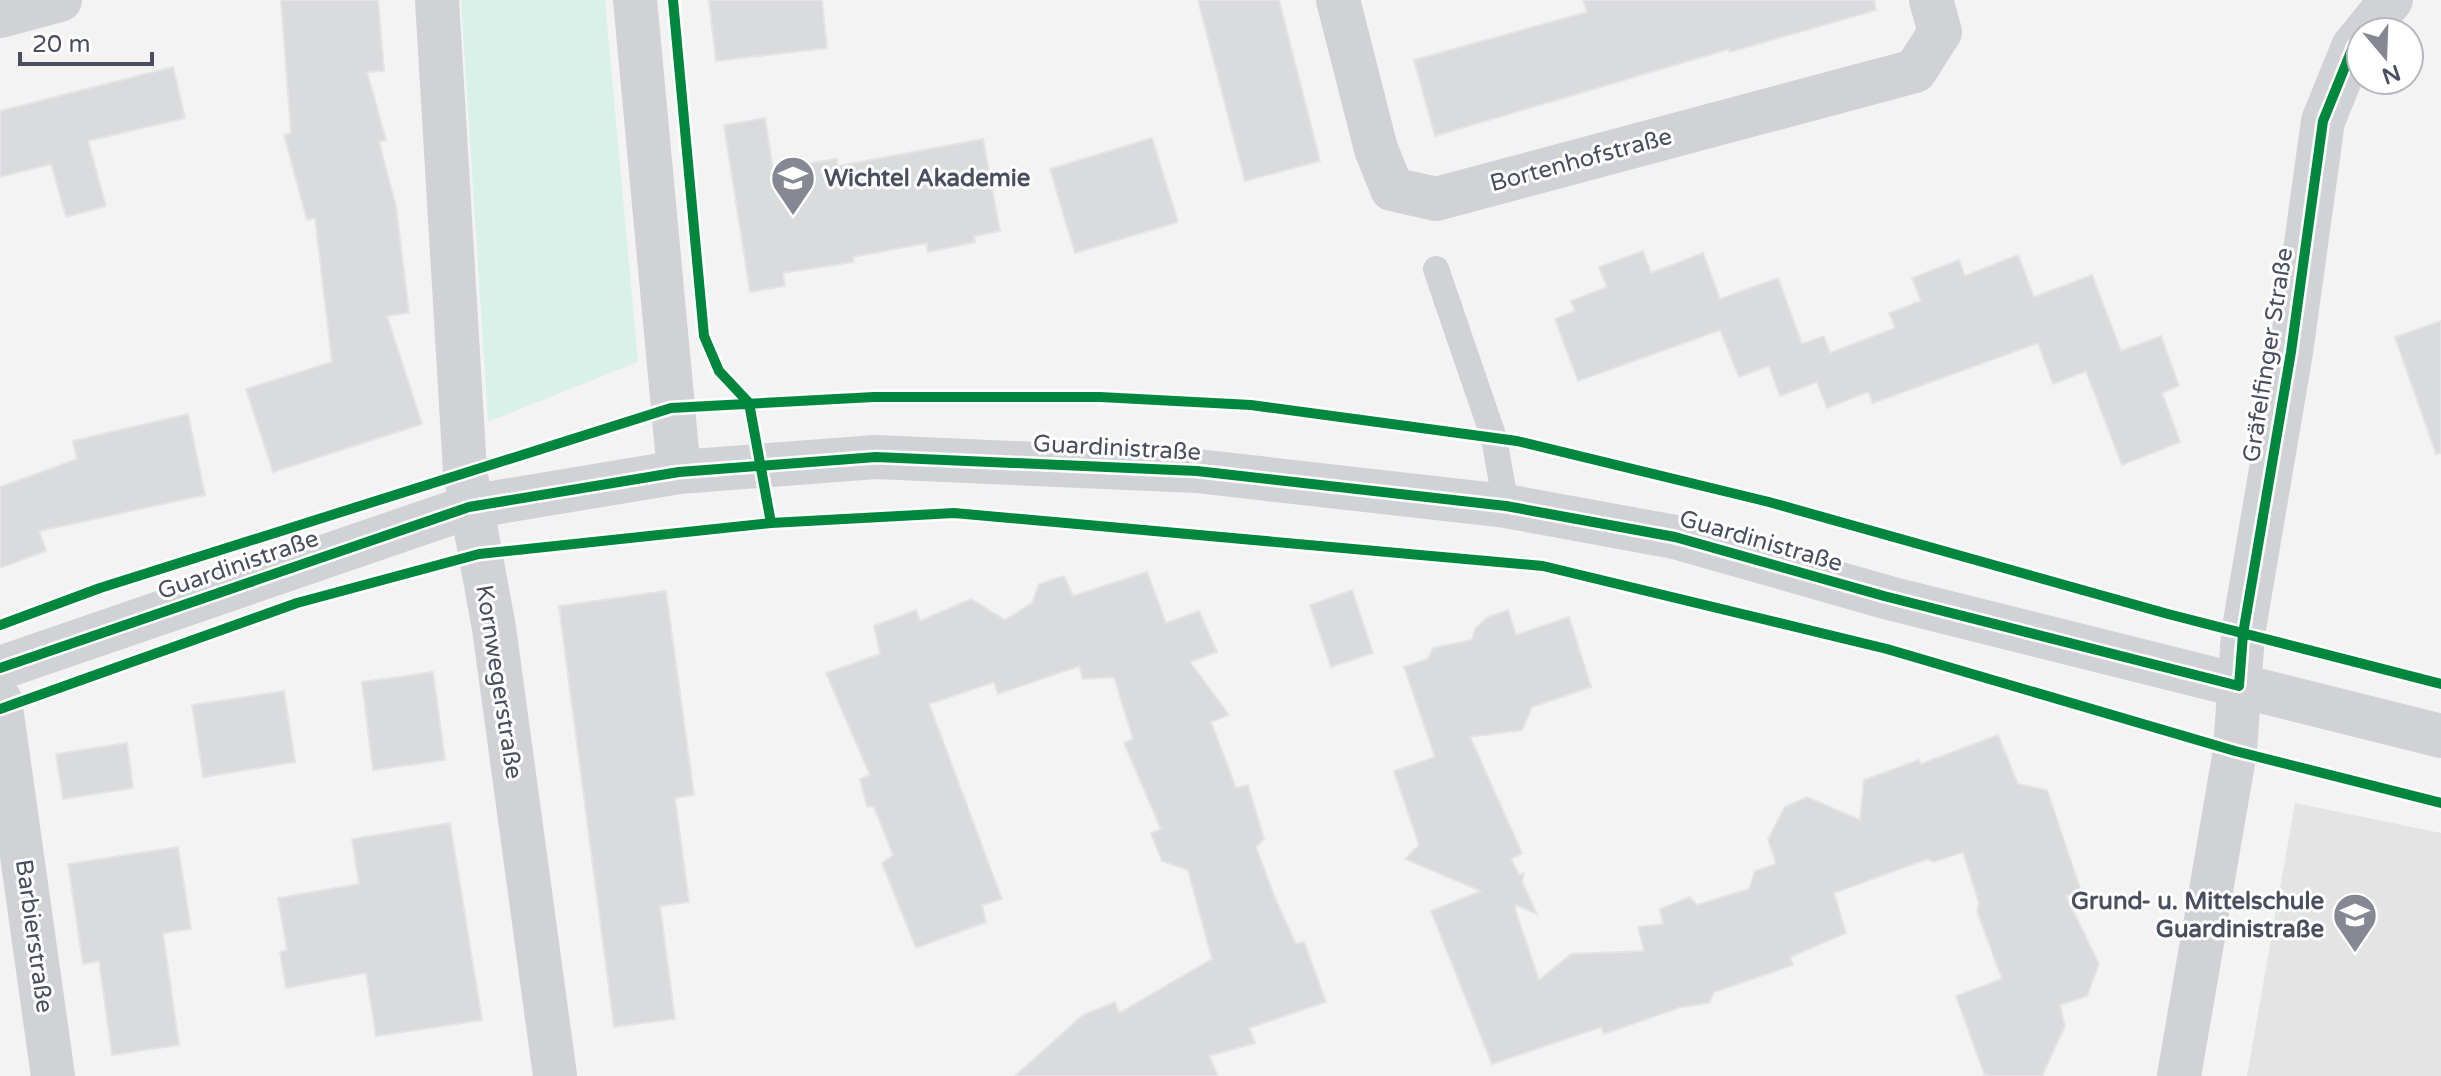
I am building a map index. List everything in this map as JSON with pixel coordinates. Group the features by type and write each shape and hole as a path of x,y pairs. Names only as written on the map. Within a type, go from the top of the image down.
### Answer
{"street":[{"path":"0,16 60,0"},
{"name":"Kornwegerstraße","path":"437,0 469,507 494,628 555,1076"},
{"path":"635,0 666,367 679,472"},
{"name":"Bortenhofstraße","path":"1338,0 1376,149 1392,189 1436,199 1915,71 1935,16"},
{"path":"2378,16 2391,0"},
{"name":"Gräfelfinger Straße","path":"2179,1076 2235,751 2243,634 2291,352 2323,121 2345,67"},
{"name":"Guardinistraße","path":"0,668 469,507 679,472 876,457 1197,471 1506,506 1675,537 1889,598 2441,736"},
{"name":"Barbierstraße","path":"0,700 53,1076"}],"lane":[{"path":"1436,269 1494,438 1506,506"}],"shaded area":[{"name":"Grund- u. Mittelschule Guardinistraße","path":"2295,803 2441,833 2441,1076 2247,1076"}],"green space":[{"path":"461,0 605,0 638,362 488,422"}],"building":[{"path":"281,0 378,0 384,71 367,72 386,140 379,142 396,206 409,313 387,316 422,424 273,472 246,389 332,362 315,218 307,220 284,135 291,133"},
{"path":"709,0 822,0 827,48 716,61"},
{"path":"1198,0 1279,0 1320,161 1245,181"},
{"path":"1583,0 1874,0 1876,10 1730,52 1729,49 1435,136 1414,60 1587,12"},
{"path":"173,67 185,118 88,141 106,206 66,217 51,164 0,177 0,111"},
{"path":"765,118 773,169 837,159 838,166 983,139 1000,231 974,236 975,242 928,252 927,243 853,257 854,262 783,273 785,286 750,292 724,125"},
{"path":"1152,138 1178,222 1075,253 1050,169"},
{"path":"1643,251 1651,273 1703,253 1720,299 1778,278 1802,344 1824,336 1830,353 1895,328 1889,313 1921,301 1912,278 1959,260 1965,276 2018,255 2034,297 2092,275 2121,351 2161,336 2179,386 2162,393 2180,442 2122,465 2086,371 2053,384 2038,343 1873,403 1868,392 1827,408 1817,382 1780,396 1769,366 1739,377 1720,330 1578,381 1555,319 1575,311 1571,301 1607,287 1599,267"},
{"path":"2441,321 2441,453 2436,454 2395,337"},
{"path":"188,414 205,495 39,531 46,551 0,568 0,487 77,459 73,441"},
{"path":"1147,572 1166,623 1199,611 1217,652 1190,662 1229,715 1211,722 1236,788 1248,785 1264,839 1256,847 1296,944 1304,942 1326,1002 1249,1028 1255,1043 1209,1056 1218,1076 1015,1076 1083,1015 1115,1002 1119,1013 1212,959 1188,870 1162,861 1151,833 1161,829 1124,743 1133,739 1114,677 1083,679 1079,666 998,694 994,682 929,704 1002,899 982,905 986,922 916,948 882,863 893,855 874,807 867,806 860,779 870,775 826,673 880,654 874,626 916,610 920,621 971,599 1005,620 1032,603 1039,584 1064,576 1073,596"},
{"path":"1352,590 1373,653 1331,667 1310,605"},
{"path":"666,591 694,795 675,798 689,902 660,906 675,1019 614,1027 559,606"},
{"path":"1508,610 1516,635 1569,617 1591,687 1532,707 1522,730 1470,737 1522,853 1511,859 1519,875 1524,873 1522,882 1537,914 1516,905 1515,909 1539,980 1571,954 1644,951 1638,927 1663,924 1660,909 1690,897 1697,905 1749,889 1755,871 1776,864 1768,839 1785,807 1807,797 1860,820 1864,780 1919,760 1921,764 1998,735 2018,784 2047,790 2081,891 2066,896 2099,964 2087,996 2060,1005 2065,1026 2042,1076 1985,1076 1956,996 2002,979 1977,911 1979,903 1963,852 1934,862 1927,859 1834,893 1846,933 1790,957 1793,965 1714,992 1709,1003 1681,1007 1604,1034 1601,1027 1492,1064 1431,911 1481,891 1405,859 1419,845 1394,771 1435,757 1404,667 1428,659 1433,648 1472,640 1475,629 1488,617"},
{"path":"433,672 445,760 373,770 362,682"},
{"path":"284,691 295,762 203,777 192,705"},
{"path":"127,743 133,788 63,799 56,754"},
{"path":"450,823 482,1020 376,1036 366,973 286,988 280,952 287,950 278,898 359,884 352,839"},
{"path":"178,847 191,929 163,933 179,1045 112,1055 99,961 83,964 68,864"}],"cycle path":[{"path":"673,0 704,336 719,371 749,403 771,523"},
{"path":"0,668 469,507 679,472 876,457 1197,471 1506,506 1675,537 1884,596 2239,686 2243,634 2291,352 2323,121 2345,67"},
{"path":"0,625 100,588 671,408 874,397 1100,397 1251,405 1517,441 1769,502 2168,614 2441,684"},
{"path":"0,709 297,603 479,554 771,523 954,513 1543,566 1887,649 2235,751 2441,803"}],"place":[{"name":"Wichtel Akademie","path":"793,217"},
{"name":"Grund- u. Mittelschule Guardinistraße","path":"2355,954"}]}
